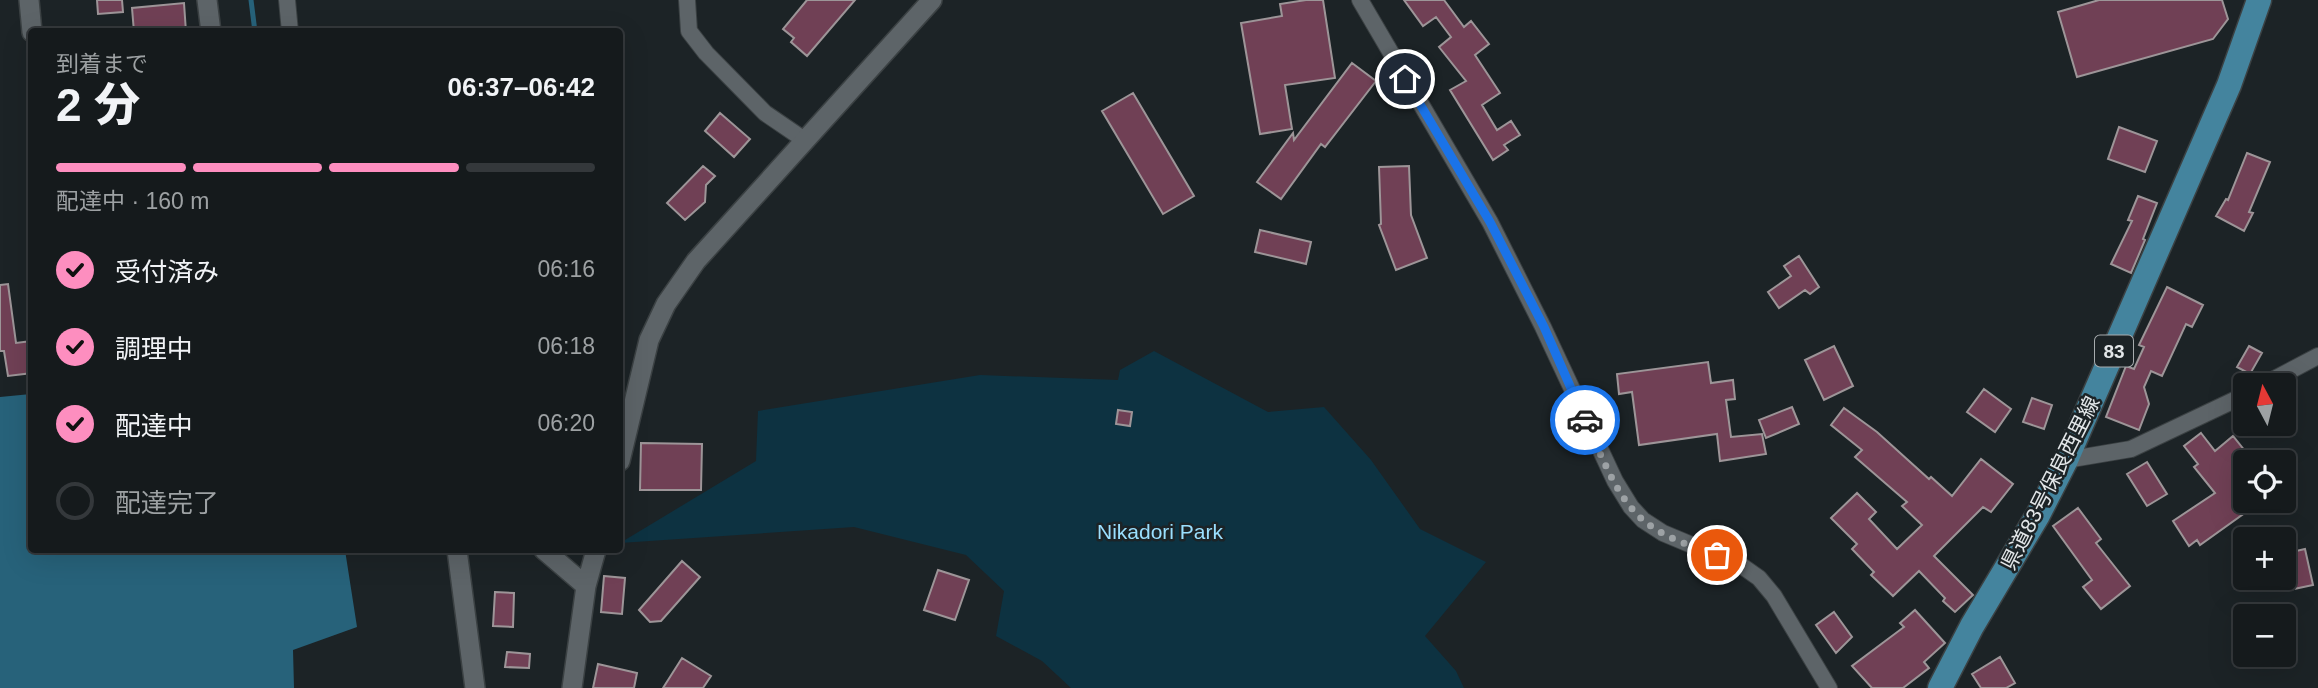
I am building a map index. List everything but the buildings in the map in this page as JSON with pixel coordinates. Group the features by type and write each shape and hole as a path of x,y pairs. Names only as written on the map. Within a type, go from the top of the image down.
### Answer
{"main road":[{"name":"県道83号保良西里線","path":"1940,688 2066,460 2229,85 2259,0"}],"street":[{"path":"29,0 32,28"},
{"path":"207,0 210,28"},
{"path":"287,0 290,28"},
{"path":"687,0 689,31 706,53 765,113 806,141"},
{"path":"623,448 649,340 666,304 696,261 932,0"},
{"path":"1360,0 1490,222 1544,327 1615,481 1631,507 1643,520 1663,533 1742,566 1759,578 1774,596 1829,688"},
{"path":"2286,373 2318,356"},
{"path":"2066,460 2131,449 2233,401"},
{"path":"457,553 475,688"},
{"path":"548,553 586,586"},
{"path":"572,688 586,586 595,553"}],"green space":[{"name":"Nikadori Park","path":"1154,351 1268,412 1324,407 1371,460 1420,529 1486,562 1425,636 1456,671 1464,688 1071,688 1042,661 996,636 1004,591 966,555 854,527 623,543 756,461 758,411 980,375 1118,380 1120,370"}],"shaded area":[{"path":"28,394 28,553 345,553 357,627 293,650 294,688 0,688 0,397"}],"waterway":[{"path":"251,0 254,28"}],"way so far":[{"path":"1585,420 1615,481 1631,507 1643,520 1682,542 1717,555"}],"route":[{"path":"1405,79 1490,222 1544,327 1585,420"}]}
